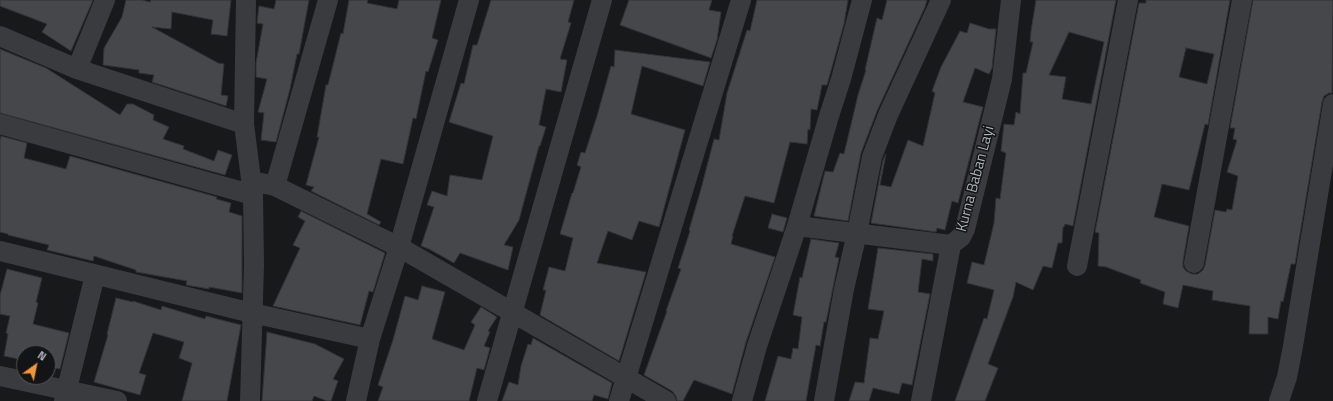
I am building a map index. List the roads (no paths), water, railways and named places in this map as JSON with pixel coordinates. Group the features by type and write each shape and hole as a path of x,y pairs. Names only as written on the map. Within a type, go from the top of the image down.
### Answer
{"street":[{"path":"77,69 105,0"},
{"path":"246,0 244,124 252,188 254,265 250,401"},
{"path":"275,186 328,0"},
{"path":"356,401 370,339 399,247 470,0"},
{"path":"487,401 602,0"},
{"path":"619,401 741,0"},
{"path":"742,401 757,346 797,226 841,79 862,0"},
{"path":"824,401 844,289 872,157 880,133 941,0"},
{"name":"Kurna Baban Layi","path":"921,401 952,245 956,242 965,229 1002,79 1011,0"},
{"path":"1077,266 1128,0"},
{"path":"1194,263 1242,0"},
{"path":"0,36 77,69 244,124"},
{"path":"1279,401 1287,377 1293,346 1333,104"},
{"path":"0,124 252,188 275,186 399,247 666,401"},
{"path":"797,226 952,245"},
{"path":"0,251 252,313 370,339"},
{"path":"65,396 95,275"},
{"path":"0,376 65,396 118,401"}]}
